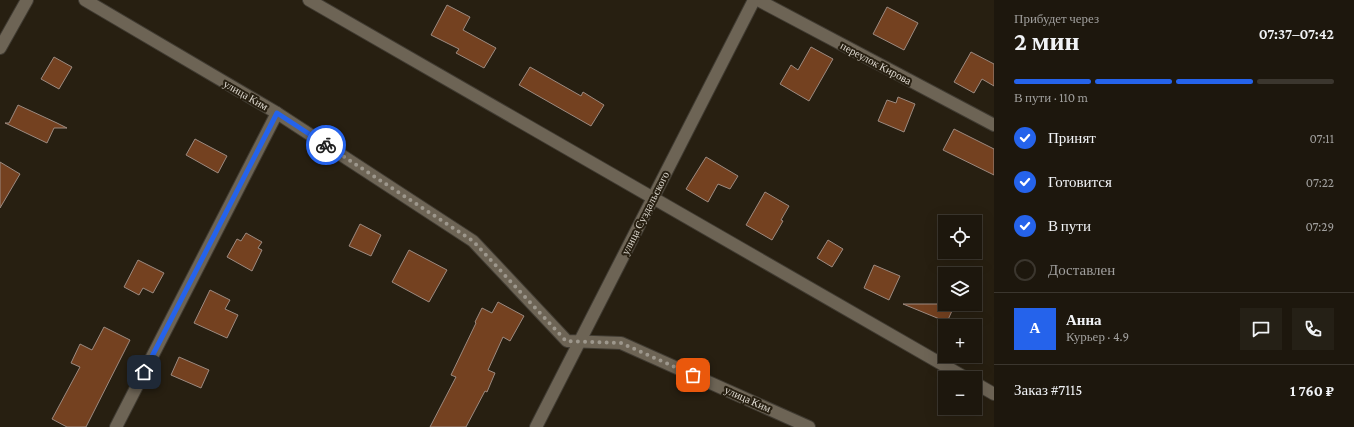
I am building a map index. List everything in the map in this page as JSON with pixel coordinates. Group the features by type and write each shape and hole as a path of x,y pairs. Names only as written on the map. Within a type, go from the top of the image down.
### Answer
{"street":[{"path":"0,48 26,0"},
{"name":"улица Ким","path":"85,0 277,113 473,241 566,341 621,343 809,427"},
{"path":"309,0 954,371"},
{"name":"улица Суздальского","path":"536,427 754,0"},
{"name":"переулок Кирова","path":"758,0 994,125"},
{"path":"116,427 277,113"},
{"path":"982,388 994,394"}],"building":[{"path":"447,5 470,17 463,30 496,48 484,68 456,53 459,49 431,35"},
{"path":"887,7 918,23 904,50 873,34"},
{"path":"811,47 833,59 809,101 780,84 791,65 798,70"},
{"path":"971,52 994,64 994,86 982,79 974,93 954,82"},
{"path":"54,57 72,67 59,89 41,79"},
{"path":"530,67 581,96 583,92 604,105 591,126 519,85"},
{"path":"898,97 915,104 904,132 878,121 887,100 896,103"},
{"path":"18,105 67,128 54,128 47,143 5,123 9,123"},
{"path":"954,129 994,149 994,175 943,150"},
{"path":"195,139 227,156 218,173 186,155"},
{"path":"706,157 738,176 730,189 718,184 708,202 686,189"},
{"path":"0,162 20,174 0,208"},
{"path":"765,192 789,206 781,220 783,221 772,240 746,225"},
{"path":"360,224 381,235 371,256 349,246"},
{"path":"246,233 262,242 258,248 262,250 252,271 227,257 237,239 241,241"},
{"path":"828,240 843,249 832,267 817,258"},
{"path":"409,250 447,270 429,302 392,282"},
{"path":"138,260 164,273 153,293 143,288 139,295 124,287"},
{"path":"874,265 900,276 889,300 864,288"},
{"path":"210,290 230,300 225,309 238,315 227,338 194,323"},
{"path":"498,302 524,316 510,341 503,337 488,370 495,373 487,392 485,391 466,427 430,427 456,377 451,375 482,308 492,313"},
{"path":"903,304 938,304 938,311 952,311 948,319 940,319"},
{"path":"104,327 130,340 86,427 67,427 52,419 80,367 71,363 80,344 92,350"},
{"path":"179,357 209,370 201,388 171,375"}],"way so far":[{"path":"326,145 473,241 566,341 621,343 693,375"}],"route":[{"path":"144,372 277,113 326,145"}]}
